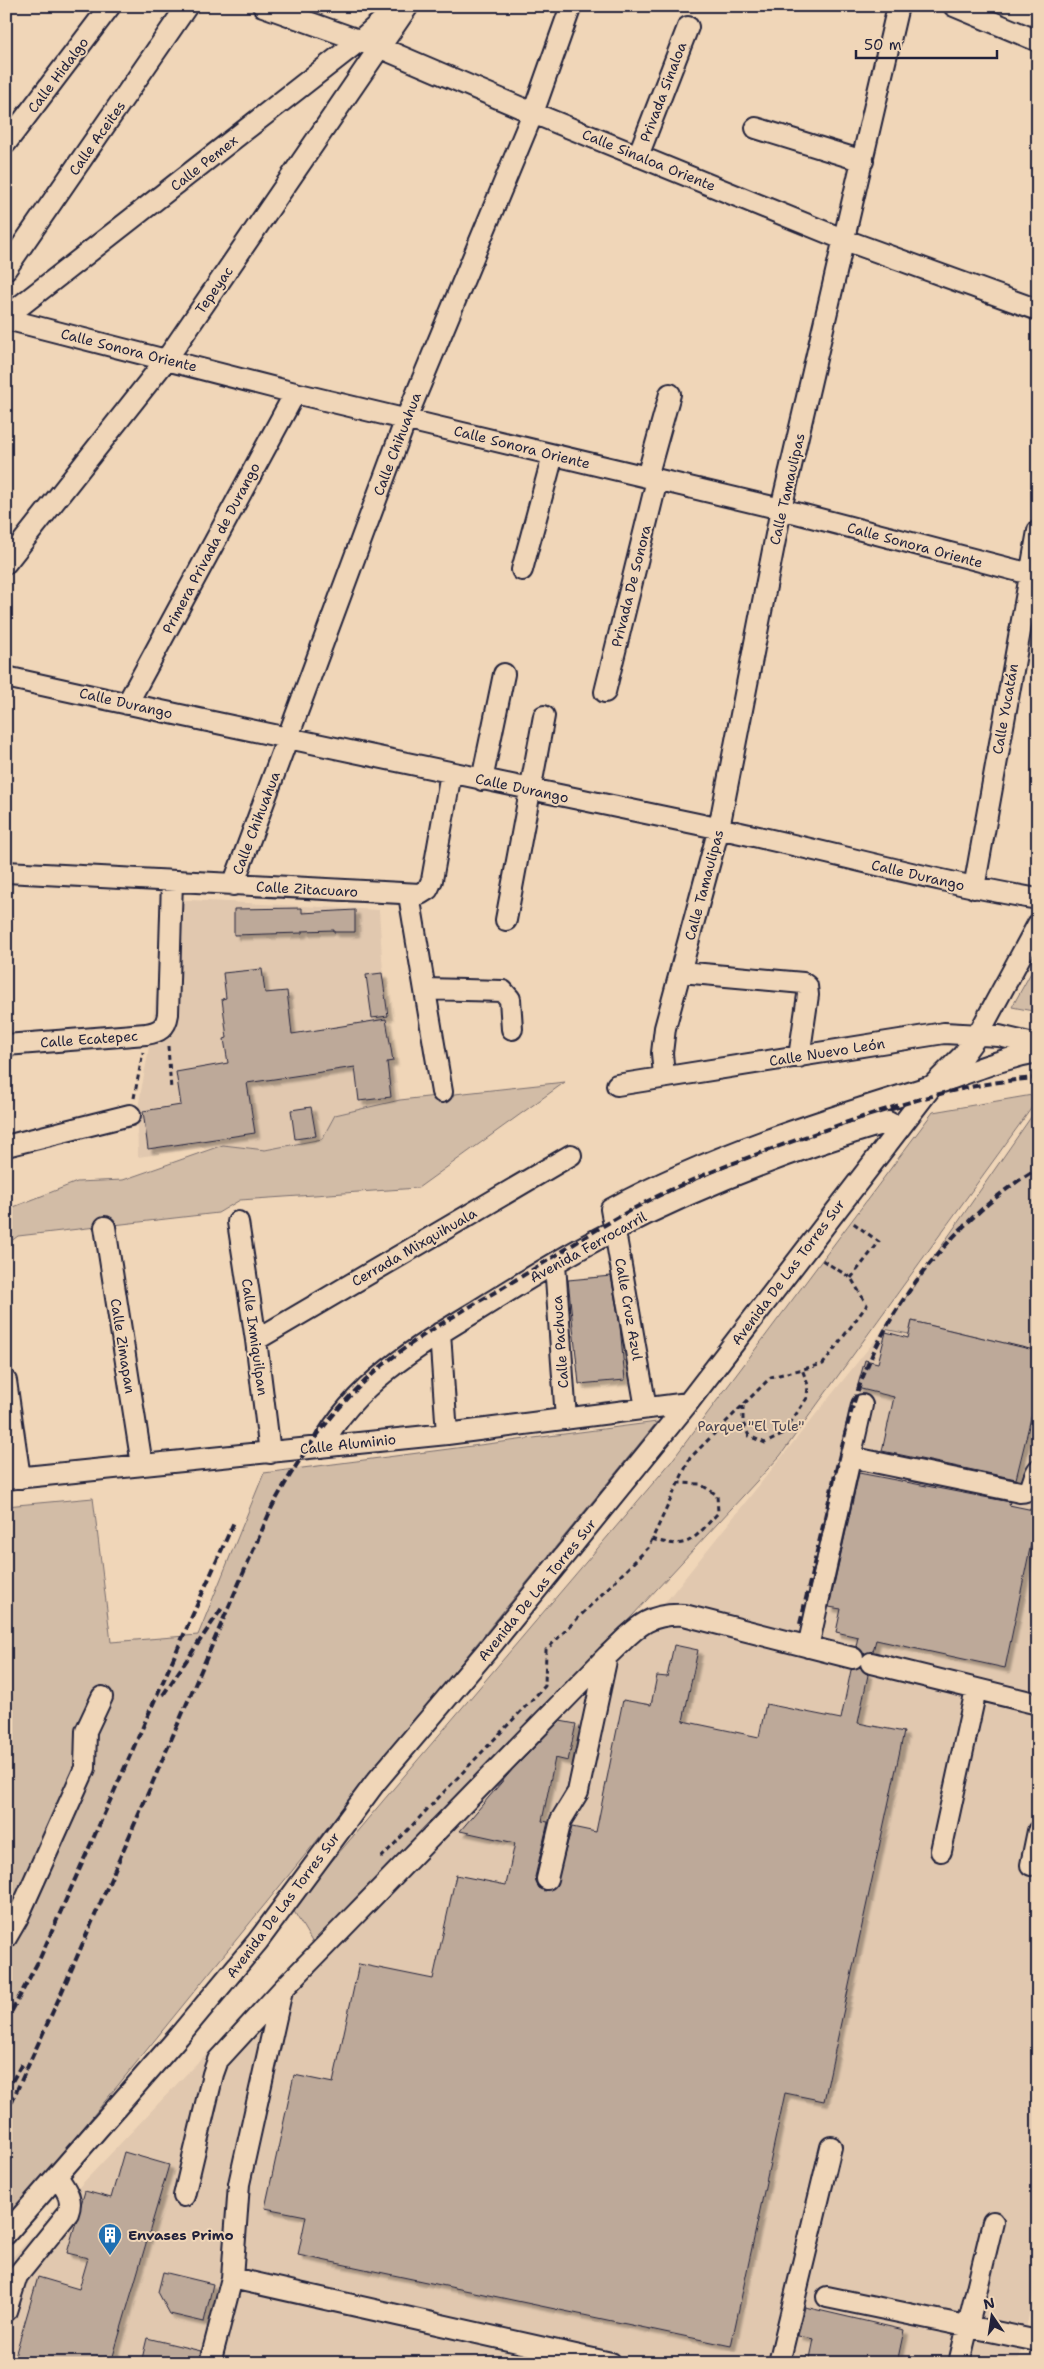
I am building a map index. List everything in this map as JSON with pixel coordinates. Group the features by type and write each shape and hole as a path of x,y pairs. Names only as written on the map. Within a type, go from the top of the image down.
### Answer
{"street":[{"name":"Calle Hidalgo","path":"6,143 110,6"},
{"name":"Calle Aceites","path":"6,269 187,6"},
{"name":"Calle Sinaloa Oriente","path":"263,6 381,48 533,113 845,240 1038,310"},
{"name":"Calle Pemex","path":"6,318 359,41 399,6"},
{"name":"Tepeyac","path":"6,563 166,360 408,6"},
{"name":"Calle Chihuahua","path":"233,885 406,419 533,113 571,6"},
{"name":"Calle Tamaulipas","path":"664,1076 662,1045 719,828 781,510 898,6"},
{"path":"954,6 1038,41"},
{"name":"Privada Sinaloa","path":"638,156 688,27"},
{"path":"756,128 863,162"},
{"name":"Calle Sonora Oriente","path":"6,318 295,393 781,510 1034,575"},
{"name":"Primera Privada de Durango","path":"127,704 295,393"},
{"name":"Privada De Sonora","path":"605,692 670,394"},
{"path":"522,570 553,455"},
{"name":"Calle Yucatán","path":"974,888 1034,575 1038,531"},
{"path":"482,780 504,674"},
{"name":"Calle Durango","path":"6,676 531,791 719,828 974,888 1038,899"},
{"path":"506,920 544,716"},
{"name":"Calle Zitacuaro","path":"6,872 409,895 420,894 430,885 450,773"},
{"path":"167,1023 172,881"},
{"path":"409,895 442,1092"},
{"name":"Avenida De Las Torres Sur","path":"6,2234 252,1948 375,1783 490,1647 688,1403 932,1086 963,1055 979,1033 1038,924"},
{"path":"681,972 803,984 807,986 808,994 799,1058"},
{"path":"426,989 503,991 510,999 512,1029"},
{"name":"Calle Ecatepec","path":"6,1046 156,1033 167,1023"},
{"name":"Calle Nuevo León","path":"617,1085 664,1076 799,1058 944,1033 979,1033 1038,1045"},
{"name":"Avenida Ferrocarril","path":"611,1209 655,1185 740,1150 846,1113 1038,1052"},
{"path":"6,1146 130,1115"},
{"name":"Avenida Ferrocarril","path":"320,1447 327,1434 358,1397 399,1361 440,1333 615,1229 681,1198 797,1152 888,1122 899,1128"},
{"name":"Cerrada Mixquihuala","path":"256,1340 571,1155"},
{"name":"Calle Cruz Azul","path":"611,1209 646,1408"},
{"name":"Calle Ixmiquilpan","path":"238,1222 256,1340 270,1453"},
{"name":"Calle Zimapan","path":"105,1227 142,1465"},
{"name":"Calle Pachuca","path":"555,1264 566,1420"},
{"path":"440,1333 447,1434"},
{"path":"6,1381 13,1478"},
{"name":"Calle Aluminio","path":"13,1478 447,1434 688,1403"},
{"path":"808,1648 862,1405"},
{"path":"850,1457 1020,1492 1028,1491 1031,1488 1038,1470"},
{"path":"184,2196 218,2060 282,1990 607,1656 646,1621 668,1614 684,1615 808,1648 1038,1704"},
{"path":"547,1879 561,1820 578,1792 607,1656"},
{"path":"941,1852 976,1690"},
{"path":"6,1938 17,1918 85,1768 86,1731 102,1697"},
{"path":"1031,1865 1038,1831"},
{"path":"210,2363 232,2278 239,2184 282,1990"},
{"path":"779,2363 831,2147"},
{"path":"6,2311 18,2276 68,2213 71,2206 69,2196 57,2176"},
{"path":"960,2363 993,2222"},
{"path":"232,2278 565,2358 610,2363"},
{"path":"827,2297 1038,2341"}],"path":[{"path":"167,1023 170,1090"},
{"path":"130,1115 146,1034"},
{"path":"835,1211 879,1242 851,1278"},
{"path":"378,1860 545,1686 546,1650 648,1548 690,1458 771,1377 823,1364 867,1305 851,1278 806,1250"},
{"path":"743,1406 743,1423 749,1436 765,1442 782,1436 807,1398 808,1384 802,1369"},
{"path":"652,1539 672,1546 690,1542 718,1513 717,1495 700,1484 678,1483"}],"shaded area":[{"path":"169,899 379,910 386,1020 400,1100 335,1115 322,1139 265,1150 223,1145 138,1157 137,1113 148,1054"},
{"path":"912,1321 1038,1351 1038,2276 1018,2363 6,2363 6,2264 194,2066 668,1599 884,1329 909,1334"}],"green space":[{"path":"1038,960 1038,1012 1012,1007"},
{"path":"565,1082 418,1188 240,1200 218,1213 18,1236 6,1245 6,1210 77,1182 123,1180 223,1145 265,1150 322,1139 335,1115 400,1100"},
{"name":"Parque \"El Tule\"","path":"1038,1094 1038,1099 780,1456 571,1682 314,1945 292,1908 671,1462 933,1112"},
{"path":"1038,1107 1038,1351 912,1321 909,1334 884,1329"},
{"path":"657,1422 6,2223 6,1506 93,1498 111,1642 198,1635 264,1473"}],"building":[{"path":"302,908 302,913 355,910 355,932 334,932 334,930 234,935 234,909"},
{"path":"262,969 265,993 287,991 292,1034 386,1019 393,1061 387,1062 391,1097 359,1101 355,1067 247,1083 255,1133 148,1149 143,1111 181,1105 176,1072 228,1063 224,1039 227,1038 222,999 226,998 223,973"},
{"path":"382,973 388,1016 372,1018 366,975"},
{"path":"311,1107 316,1136 295,1139 291,1110"},
{"path":"611,1276 620,1326 625,1380 579,1384 568,1280"},
{"path":"912,1321 1038,1351 1038,1389 1016,1479 882,1451 894,1397 857,1388 865,1360 878,1363 886,1332 908,1338"},
{"path":"859,1473 1010,1502 1009,1505 1038,1511 1038,1535 1033,1534 1005,1668 876,1640 873,1651 864,1654 856,1646 858,1637 836,1632 841,1609 829,1607"},
{"path":"674,1645 698,1650 683,1721 759,1737 766,1704 841,1719 851,1670 860,1667 868,1675 858,1723 904,1732 824,2101 785,2093 731,2346 298,2255 306,2216 265,2208 294,2075 333,2083 359,1964 433,1979 456,1875 506,1885 515,1843 460,1831 512,1770 560,1721 576,1724 568,1761 555,1758 542,1821 548,1822 535,1877 539,1888 545,1891 555,1887 572,1827 596,1832 623,1700 651,1705 657,1676 667,1677"},
{"name":"Envases Primo","path":"124,2152 169,2165 111,2363 13,2363 38,2277 79,2289 88,2258 67,2253 85,2191 111,2198"},
{"path":"163,2272 213,2284 204,2322 170,2314 158,2292"},
{"path":"805,2307 904,2330 897,2363 809,2363 814,2339 798,2336"},
{"path":"147,2338 201,2351 198,2363 141,2363"}],"railway":[{"path":"6,2114 60,1996 272,1507 305,1452 345,1401 392,1358 444,1322 613,1220 684,1184 764,1152 920,1099 978,1086 1038,1078"},
{"path":"800,1624 847,1428 859,1387 878,1343 894,1314 914,1285 958,1232 983,1208 1038,1168"},
{"path":"6,2022 40,1958 234,1522"},
{"path":"163,1695 222,1608"},
{"path":"6,2092 23,2062"}],"place":[{"name":"Envases Primo","path":"110,2256"}]}
